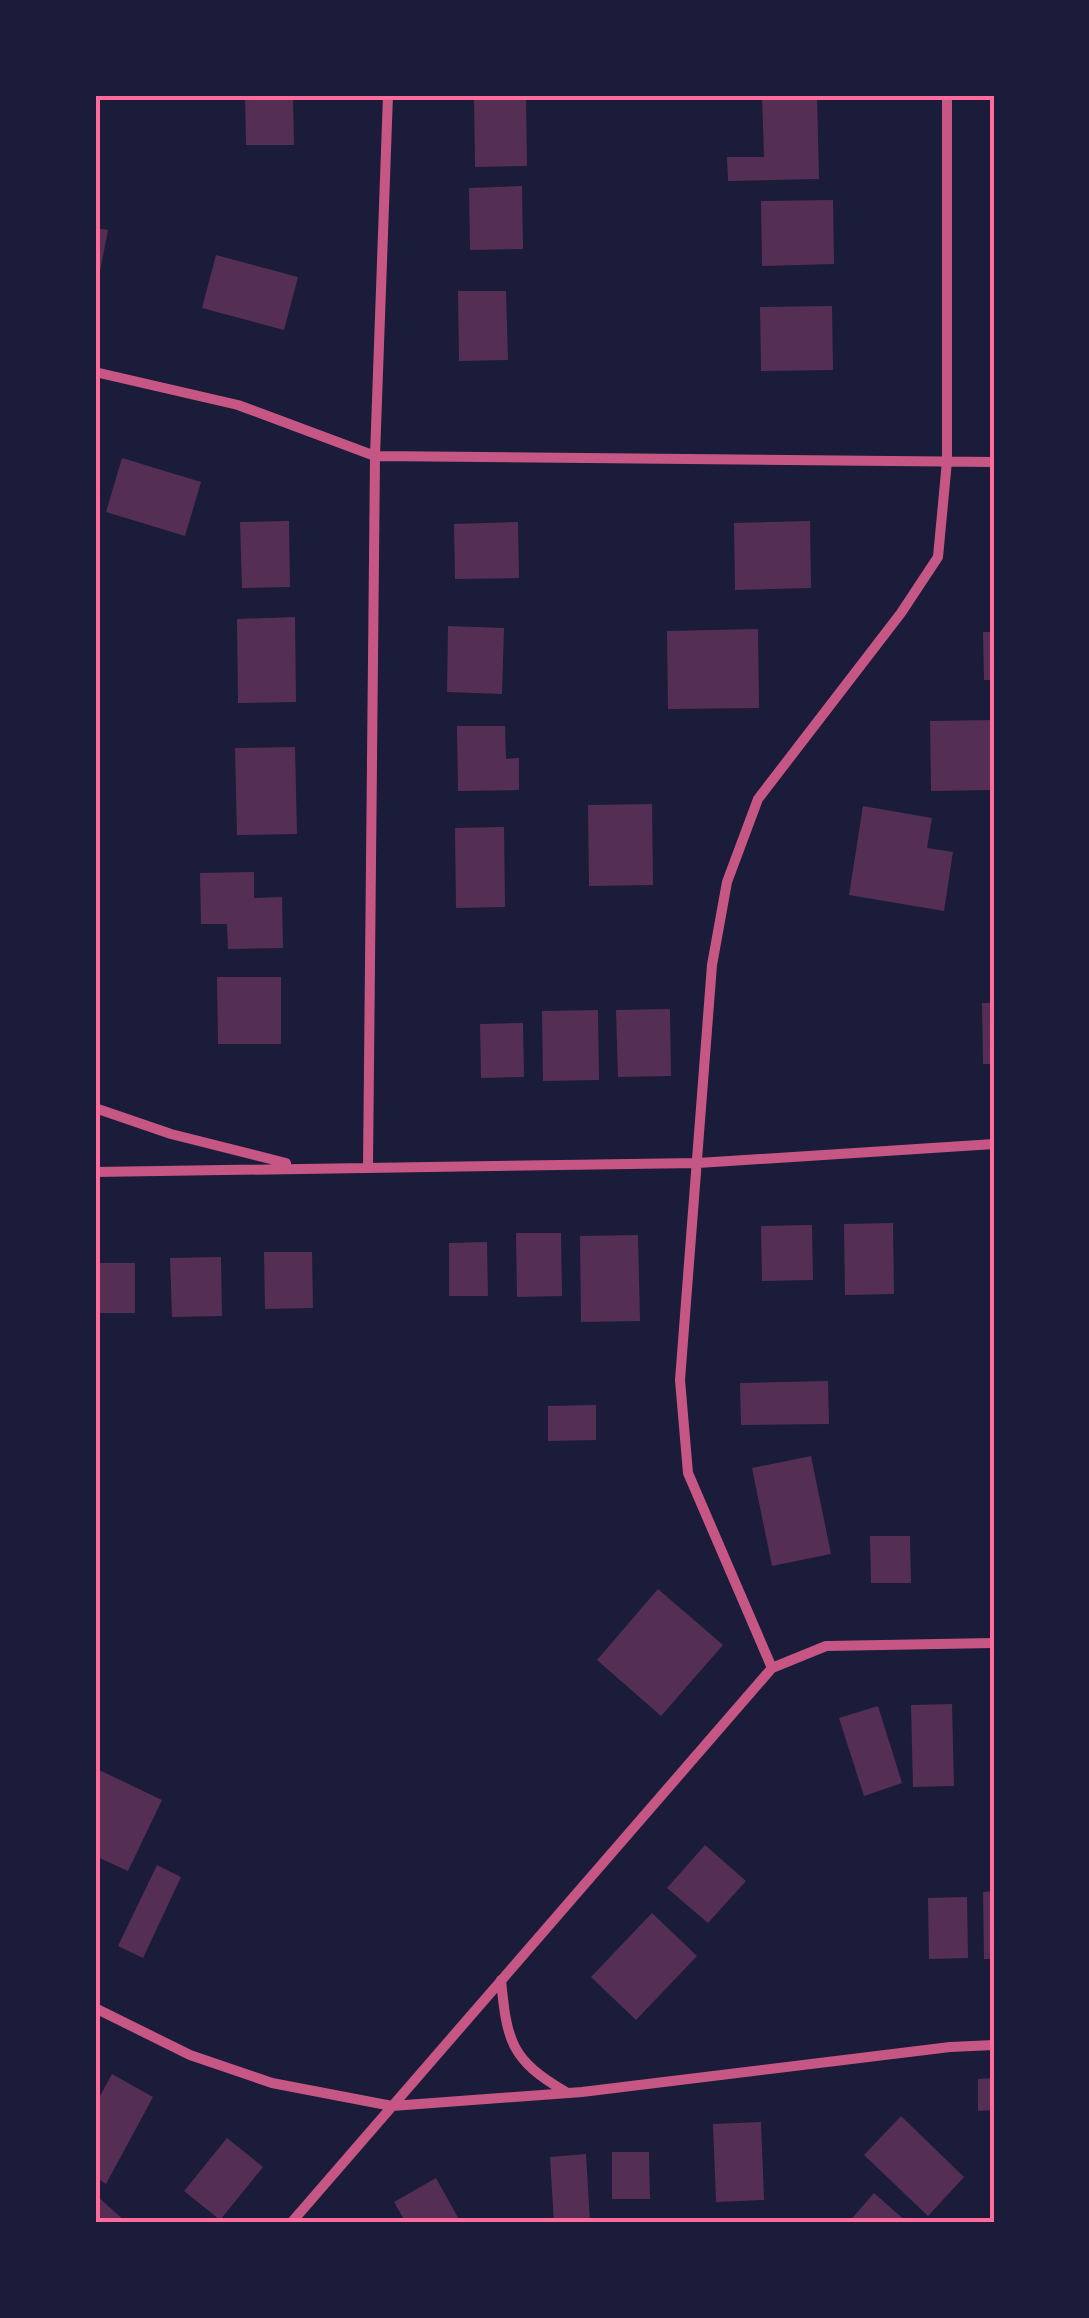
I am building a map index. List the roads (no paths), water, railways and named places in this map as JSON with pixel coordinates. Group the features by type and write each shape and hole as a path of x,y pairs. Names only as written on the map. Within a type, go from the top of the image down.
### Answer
{"street":[{"path":"368,1167 375,456 388,95"},
{"path":"772,1668 688,1473 680,1380 712,966 726,882 758,799 902,613 938,557 947,461 947,95"},
{"path":"95,372 238,405 375,456 994,462"},
{"path":"95,1108 171,1134 303,1167"},
{"path":"95,1172 698,1162 994,1144"},
{"path":"291,2223 772,1668 826,1646 994,1643"},
{"path":"501,1980 505,2023 516,2053 536,2074 568,2093"},
{"path":"95,2008 190,2055 272,2084 392,2106 568,2093 950,2046 994,2046"}]}
